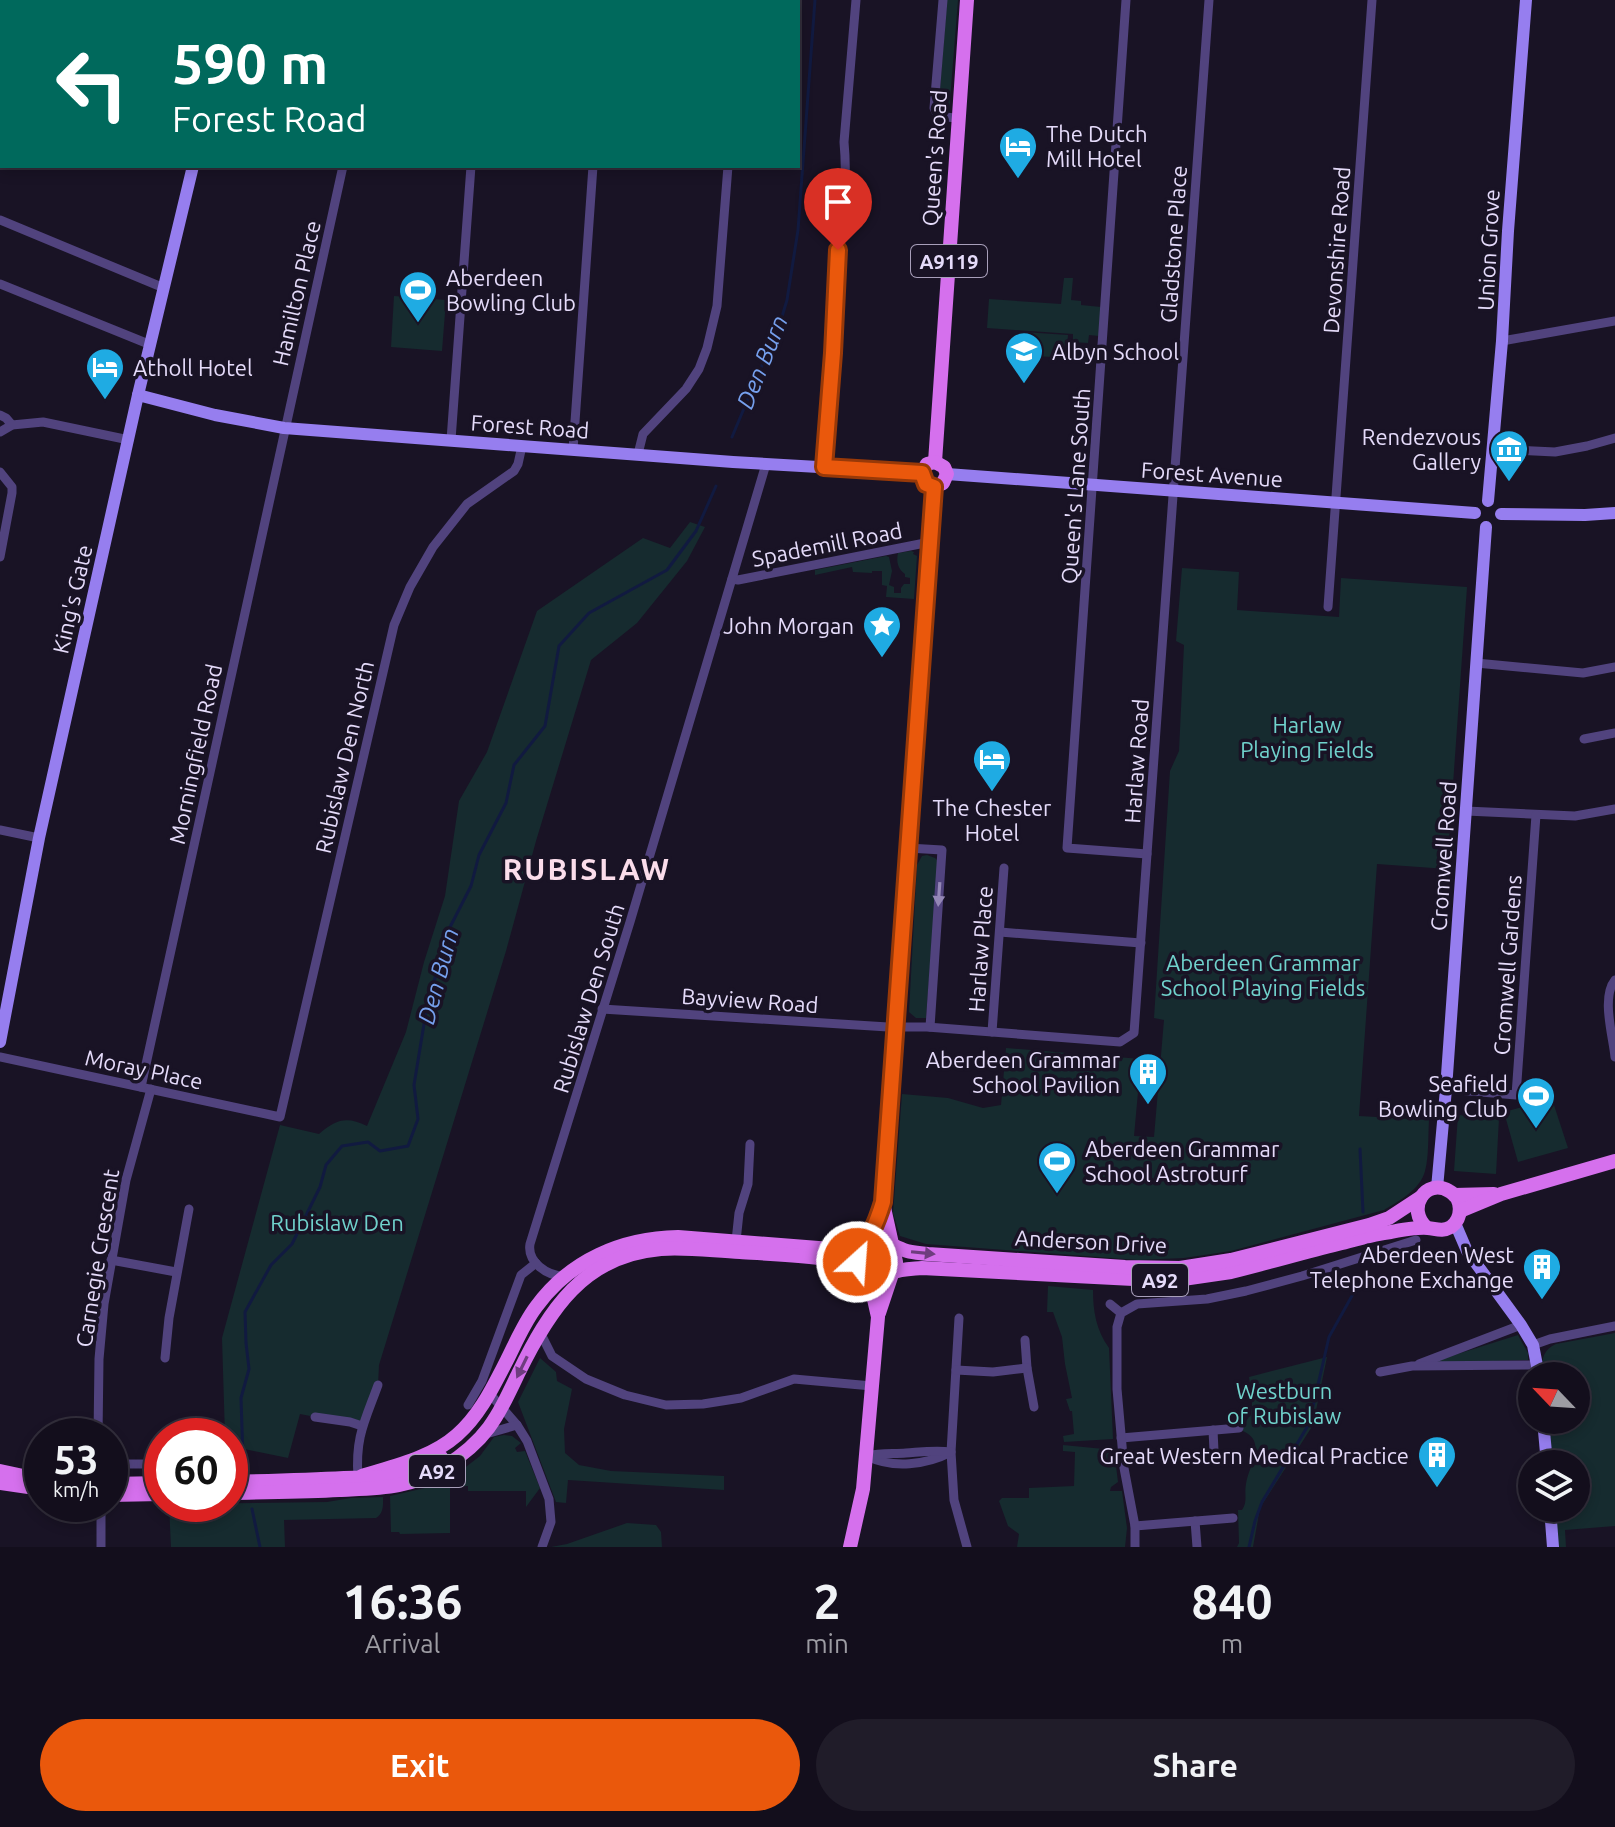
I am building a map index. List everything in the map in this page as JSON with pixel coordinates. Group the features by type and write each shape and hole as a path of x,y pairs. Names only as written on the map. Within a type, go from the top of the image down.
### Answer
{"main road":[{"name":"Queen's Road","path":"935,462 967,0"},
{"path":"935,462 944,467 947,474 943,483 934,487 926,484 922,473 927,464 935,462"},
{"path":"850,1547 867,1456 878,1317 891,1272 895,1268 896,1256 883,1203 934,487"},
{"name":"A92","path":"1434,1229 1449,1228 1457,1217 1501,1194 1615,1161"},
{"name":"A92","path":"1421,1197 1437,1188 1454,1195 1501,1194"},
{"path":"1454,1195 1459,1202 1457,1217"},
{"path":"1421,1197 1417,1210 1422,1223 1434,1229"},
{"name":"Anderson Drive","path":"891,1245 928,1254 1180,1268 1231,1260 1369,1225 1389,1218 1421,1197"},
{"path":"878,1317 857,1256 883,1203"},
{"name":"Anderson Drive","path":"891,1272 933,1268 1183,1279 1231,1272 1386,1232 1434,1229"},
{"name":"A92","path":"248,1481 360,1477 441,1447 473,1419 490,1394 535,1308 565,1276 602,1252 642,1240 678,1237 831,1249 877,1239 891,1245"},
{"name":"A92","path":"248,1493 399,1486 444,1467 486,1434 540,1332 563,1299 592,1272 636,1253 677,1248 749,1253 846,1262 864,1273 881,1278 891,1272"},
{"path":"360,1477 386,1478 430,1464 502,1408"},
{"path":"0,1471 24,1476"},
{"path":"0,1483 24,1486"}],"street":[{"path":"824,467 856,0"},
{"path":"943,0 934,108 941,117 959,118"},
{"name":"Queen's Lane South","path":"1126,0 1067,848 1147,854"},
{"name":"Gladstone Place","path":"1174,491 1209,0"},
{"name":"Devonshire Road","path":"1328,607 1372,0"},
{"name":"Union Grove","path":"1488,501 1526,0"},
{"name":"King's Gate","path":"0,1042 3,1008 39,838 138,395 193,168"},
{"name":"Hamilton Place","path":"284,428 343,168"},
{"path":"451,440 471,168"},
{"path":"573,450 593,168"},
{"path":"638,454 643,434 686,389 699,369 707,348 717,306 728,168"},
{"path":"0,220 164,288"},
{"path":"0,284 151,345"},
{"path":"1502,341 1615,321"},
{"name":"Forest Road","path":"138,395 215,415 284,428 922,473"},
{"path":"0,415 12,425"},
{"path":"0,432 12,425 43,422 129,440"},
{"name":"Morningfield Road","path":"146,1088 284,428"},
{"path":"1493,449 1555,452 1615,438"},
{"name":"Rubislaw Den North","path":"280,1117 394,625 410,587 433,547 467,504 514,471 522,446"},
{"name":"Rubislaw Den South","path":"536,1263 530,1255 530,1244 766,464"},
{"path":"0,472 12,487 0,557"},
{"name":"Forest Avenue","path":"947,474 1475,513"},
{"name":"Harlaw Road","path":"1134,1033 1174,491"},
{"path":"1488,501 1498,507 1501,514 1495,525 1486,527 1479,524 1475,513 1481,503 1488,501"},
{"path":"1501,514 1615,513"},
{"name":"Cromwell Road","path":"1437,1188 1486,527"},
{"name":"Spademill Road","path":"732,579 767,575 930,542"},
{"path":"1476,663 1583,673 1615,667"},
{"path":"1584,739 1615,733"},
{"path":"1466,811 1575,816 1615,809"},
{"name":"Cromwell Gardens","path":"1446,1089 1516,1095 1536,815"},
{"path":"0,830 39,838"},
{"path":"908,848 942,850 930,1027"},
{"name":"Harlaw Place","path":"992,1032 1004,868"},
{"path":"1000,932 1141,943"},
{"path":"1615,980 1610,987 1608,1000 1615,1057"},
{"name":"Bayview Road","path":"602,1009 930,1027 1120,1042 1134,1033"},
{"name":"Moray Place","path":"0,1057 280,1117"},
{"name":"Carnegie Crescent","path":"98,1418 104,1304 146,1088"},
{"path":"736,1241 739,1213 748,1184 750,1144"},
{"path":"165,1358 176,1272 189,1209"},
{"path":"1457,1217 1467,1251 1521,1325 1533,1345 1536,1362"},
{"path":"1434,1229 1467,1251"},
{"path":"1353,1240 1360,1258"},
{"path":"1135,1547 1135,1526 1121,1438 1116,1354 1121,1313 1137,1304 1207,1299 1274,1283 1416,1240"},
{"path":"111,1260 176,1272"},
{"path":"468,1405 482,1381 521,1275 536,1263 550,1273 565,1276"},
{"path":"1110,1304 1121,1313"},
{"path":"959,1318 951,1452 954,1500 967,1547"},
{"path":"1380,1372 1412,1366 1521,1325"},
{"path":"1533,1345 1615,1326"},
{"path":"540,1332 552,1356 566,1373 625,1395 666,1405 703,1404 741,1398 794,1379 872,1386"},
{"path":"1025,1340 1034,1407"},
{"path":"1412,1366 1518,1370"},
{"path":"956,1370 993,1372 1027,1368"},
{"path":"360,1477 357,1447 378,1385"},
{"path":"490,1394 527,1441 549,1499 551,1522 542,1547"},
{"path":"315,1417 362,1426"},
{"path":"486,1434 517,1425"},
{"path":"1121,1438 1239,1428"},
{"path":"1213,1430 1214,1451"},
{"path":"867,1456 881,1463 903,1464 936,1460 951,1452"},
{"path":"1135,1526 1233,1518"},
{"path":"1195,1521 1197,1547"},
{"path":"101,1522 101,1547"},
{"path":"1551,1522 1553,1547"}],"green space":[{"path":"947,0 958,0 949,113 941,110 939,101"},
{"path":"1064,278 1073,278 1071,300 1081,301 1081,305 1101,307 1099,336 1089,335 1088,343 1073,342 1073,334 987,328 989,299 1061,304"},
{"name":"Aberdeen Bowling Club","path":"394,296 446,300 442,351 391,347"},
{"path":"1023,332 1068,335 1066,358 1022,355"},
{"name":"Rubislaw Den","path":"690,522 705,527 687,561 637,623 591,660 506,951 379,1365 378,1385 362,1426 300,1414 288,1458 248,1450 248,1418 224,1418 222,1338 280,1125 319,1134 342,1121 367,1126 406,1032 445,896 459,801 487,752 537,611 643,538 670,548"},
{"path":"911,551 917,556 914,599 886,597 887,586 882,585 882,571 853,572 852,567 815,575 815,570 886,556 889,557 892,571 889,585 894,587 894,593 901,593 904,584 910,584 910,578 905,577 899,568 898,553"},
{"name":"Aberdeen Grammar School Playing Fields","path":"1182,568 1239,572 1237,610 1339,617 1341,578 1467,587 1447,869 1377,864 1359,1116 1429,1120 1425,1171 1419,1184 1384,1210 1231,1251 1184,1258 1138,1260 926,1244 900,1236 893,1213 902,1094 948,1098 983,1108 1001,1105 1006,1048 1141,1059 1134,1136 1154,1137 1164,1020 1154,1018 1170,771 1179,751 1184,645 1176,641"},
{"path":"927,855 938,861 926,1018 916,1018 909,1012 917,865 922,856"},
{"name":"Seafield Bowling Club","path":"1552,1099 1568,1148 1518,1162 1504,1112"},
{"path":"1458,1115 1499,1118 1496,1174 1454,1171"},
{"path":"1048,1286 1093,1290 1096,1320 1109,1348 1113,1439 1064,1442 1063,1436 1074,1434 1072,1411 1066,1399 1072,1398 1062,1337 1053,1312 1047,1312"},
{"path":"1615,1333 1615,1526 1565,1530 1566,1547 1556,1547 1553,1522 1590,1522 1590,1450 1548,1450 1547,1434 1590,1434 1590,1362 1542,1362 1548,1350 1556,1344"},
{"path":"1518,1335 1528,1353 1528,1360 1429,1363"},
{"name":"Westburn of Rubislaw","path":"1327,1357 1313,1425 1260,1508 1253,1547 1237,1547 1238,1510 1242,1510 1245,1504 1246,1484 1255,1455 1254,1442 1243,1431 1243,1424 1252,1409 1249,1377"},
{"path":"540,1358 556,1372 557,1381 572,1389 564,1429 565,1453 579,1465 611,1471 724,1476 724,1490 568,1480 566,1503 556,1502 518,1402"},
{"path":"512,1436 521,1443 515,1448 517,1452 525,1451 540,1488 526,1507 526,1491 468,1491 468,1486 450,1487 450,1533 391,1532 390,1496 425,1488 458,1473 480,1456 494,1437"},
{"path":"1063,1445 1114,1450 1118,1482 1110,1491 1122,1491 1127,1528 1125,1547 1017,1547 1019,1534 1008,1526 999,1501 1002,1498 1029,1498 1029,1488 1074,1486 1075,1452 1063,1451"},
{"path":"383,1497 382,1511 376,1518 284,1520 285,1547 171,1547 170,1522 248,1522 248,1503 327,1502"},
{"path":"627,1523 656,1525 661,1532 662,1547 551,1547 567,1544"}],"waterway":[{"name":"Den Burn","path":"732,437 787,300 798,230 815,0"},
{"name":"Den Burn","path":"242,1418 241,1398 249,1369 245,1312 271,1265 292,1244 320,1187 326,1165 342,1146 368,1142 380,1151 408,1146 418,1119 414,1085 426,1012 447,933 471,886 479,855 506,803 514,765 545,726 559,646 589,613 667,570 696,531 716,486"},
{"path":"1360,1149 1363,1212"},
{"path":"1249,1547 1262,1502 1309,1424 1329,1337 1353,1294 1358,1278"},
{"name":"Den Burn","path":"252,1509 260,1547"}],"place":[{"name":"The Dutch Mill Hotel","path":"1018,180"},
{"name":"Aberdeen Bowling Club","path":"418,324"},
{"name":"Albyn School","path":"1024,385"},
{"name":"Atholl Hotel","path":"105,401"},
{"name":"Rendezvous Gallery","path":"1509,483"},
{"name":"John Morgan","path":"882,659"},
{"name":"The Chester Hotel","path":"992,793"},
{"name":"Aberdeen Grammar School Pavilion","path":"1148,1106"},
{"name":"Seafield Bowling Club","path":"1536,1130"},
{"name":"Aberdeen Grammar School Astroturf","path":"1057,1195"},
{"name":"Aberdeen West Telephone Exchange","path":"1542,1301"},
{"name":"Great Western Medical Practice","path":"1437,1489"}],"district":[{"name":"RUBISLAW","path":"587,869"}],"route":[{"path":"838,250 824,467 922,473 926,484 934,487 883,1202 873,1231 859,1250 857,1262"}],"park label":[{"name":"Harlaw Playing Fields","path":"1307,736"}]}
